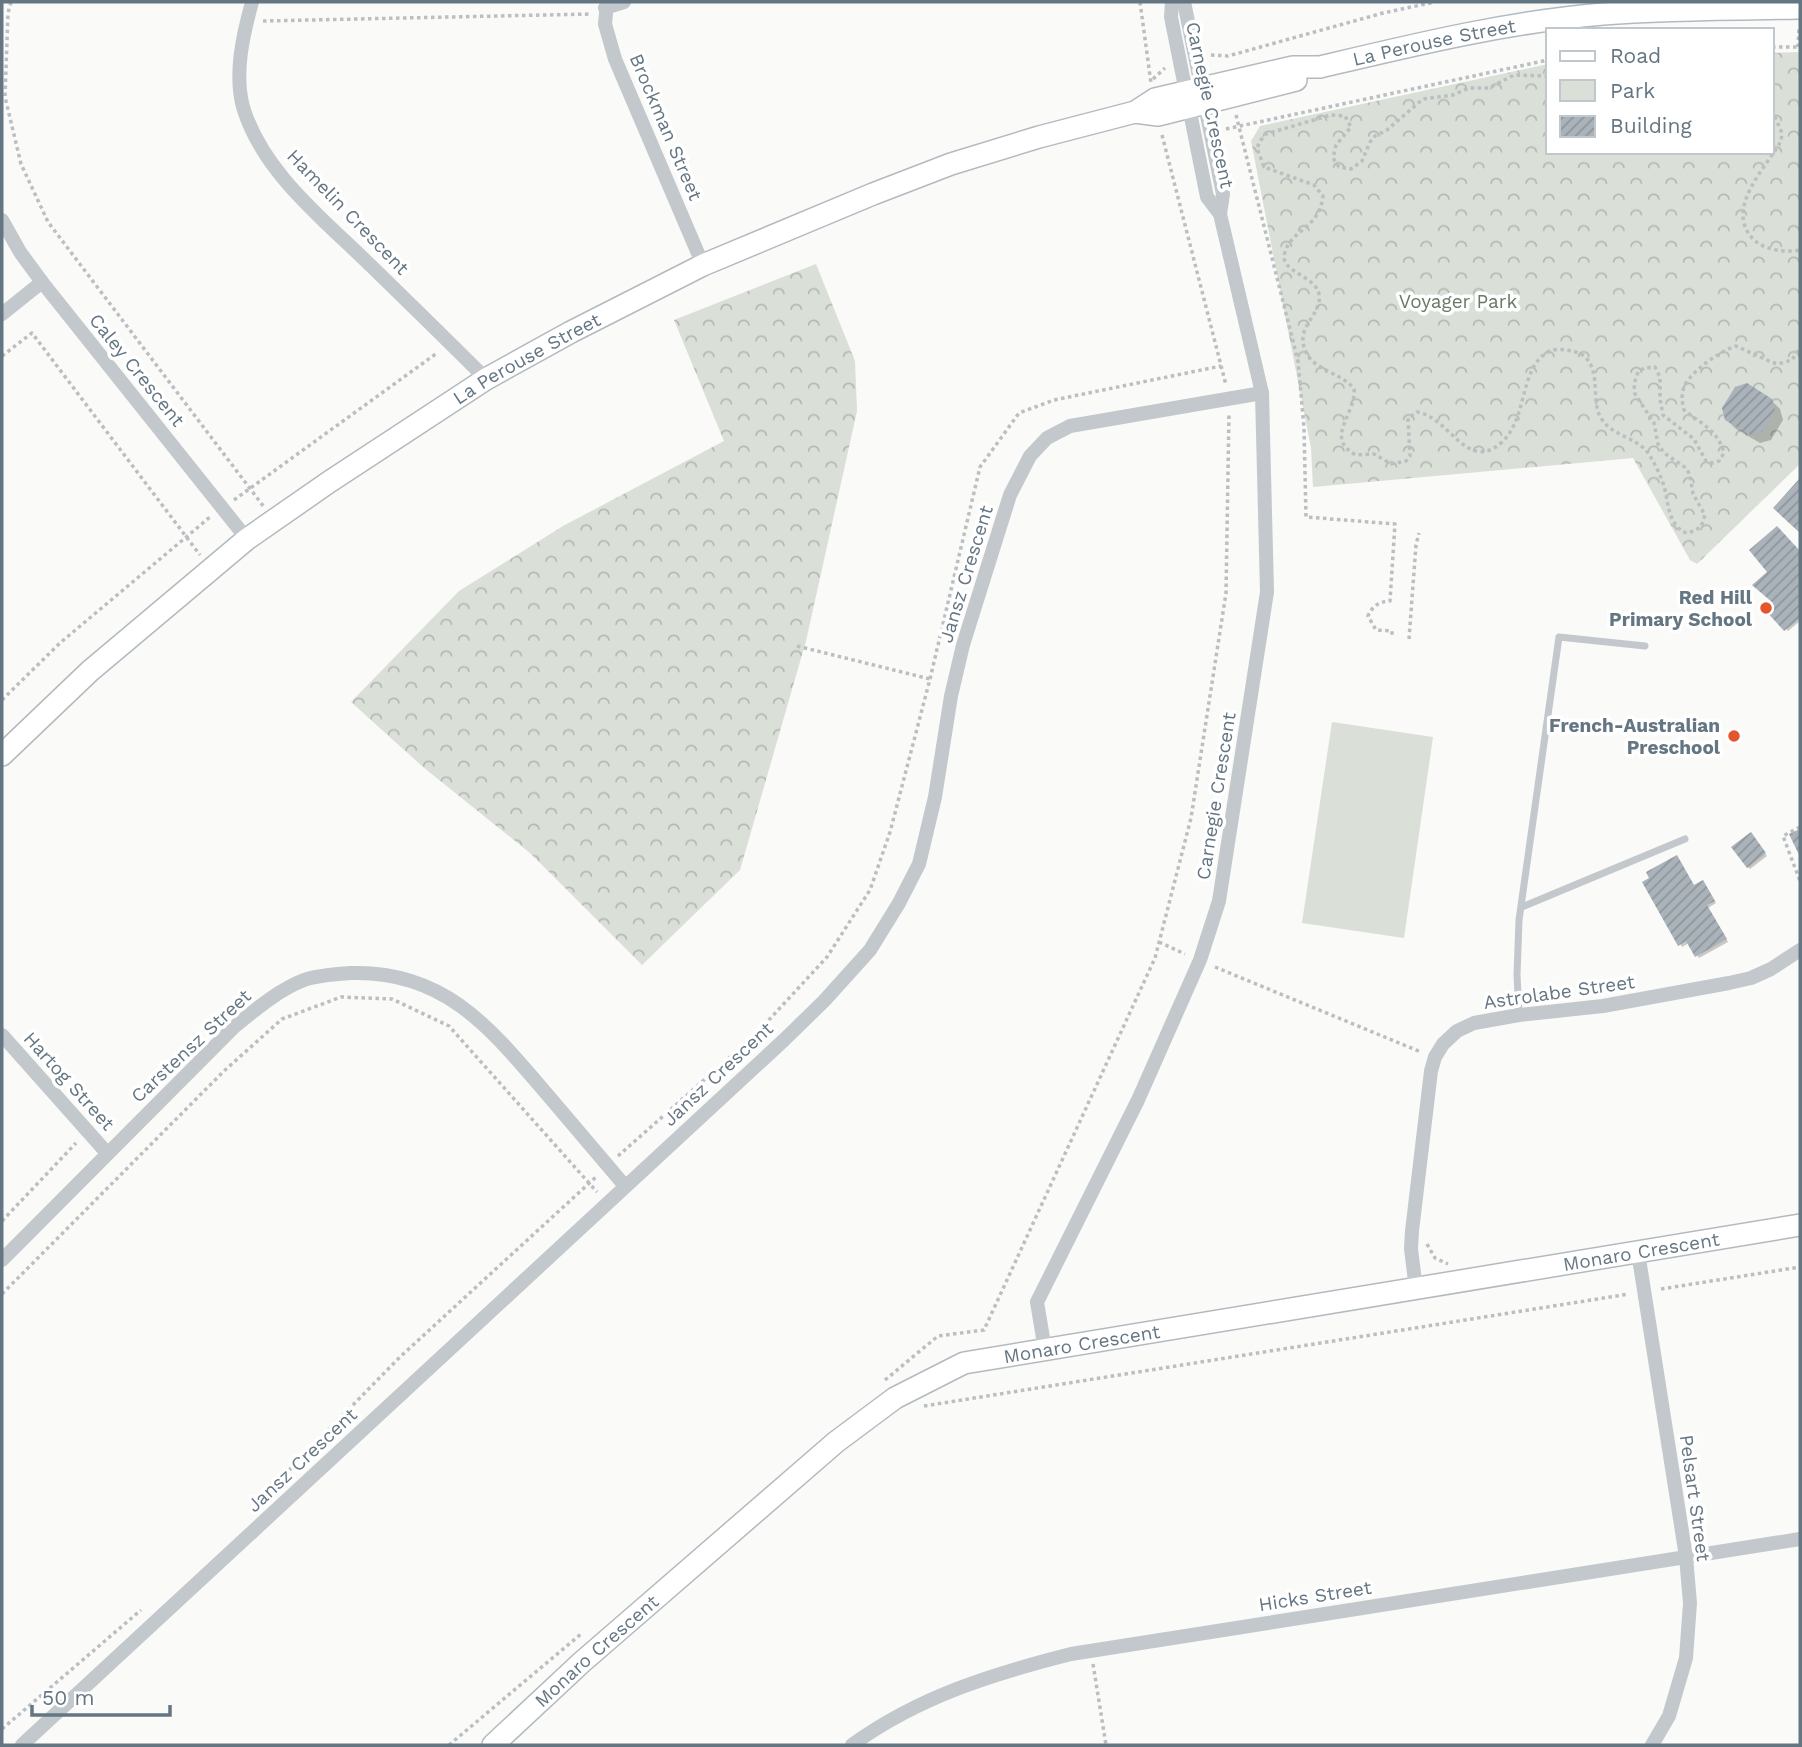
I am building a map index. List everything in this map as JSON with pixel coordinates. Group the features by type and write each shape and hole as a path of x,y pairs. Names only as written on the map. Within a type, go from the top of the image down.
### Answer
{"street":[{"name":"Hamelin Crescent","path":"252,2 239,70 243,105 258,141 280,173 313,209 486,379"},
{"path":"606,8 624,2"},
{"name":"Carnegie Crescent","path":"1045,1350 1037,1302 1138,1100 1200,960 1219,901 1267,592 1262,393 1220,214 1223,194 1171,17 1172,2"},
{"name":"Carnegie Crescent","path":"1184,2 1196,98"},
{"name":"La Perouse Street","path":"2,755 90,671 247,539 486,379 571,332 704,265 873,194 951,164 1040,137 1135,112 1158,116 1196,98 1293,66 1320,67 1485,30 1585,16 1755,5 1800,8"},
{"name":"Brockman Street","path":"606,8 605,24 615,59 704,265"},
{"name":"Caley Crescent","path":"2,220 20,252 43,282 247,539"},
{"path":"2,314 43,282"},
{"name":"Jansz Crescent","path":"31,1743 824,1001 870,950 899,904 919,864 935,797 951,696 963,645 1010,495 1030,456 1047,438 1070,426 1262,393"},
{"name":"Astrolabe Street","path":"1435,1057 1452,1035 1474,1023 1548,1011 1603,1006 1740,981 1771,969 1800,950"},
{"name":"Carstensz Street","path":"2,1260 234,1027 270,999 305,980 341,974 376,973 422,984 462,1006 494,1033 625,1186"},
{"name":"Hartog Street","path":"2,1035 107,1153"},
{"path":"1416,1289 1411,1250 1414,1205 1435,1057"},
{"name":"Monaro Crescent","path":"493,1745 582,1662 836,1442 895,1398 964,1363 1800,1225"},
{"name":"Pelsart Street","path":"1638,1252 1686,1557 1690,1603 1686,1658 1669,1716 1652,1745"},
{"name":"Hicks Street","path":"852,1745 914,1706 961,1686 1014,1668 1090,1651 1800,1539"}],"lane":[{"path":"1520,1015 1517,975 1522,907 1559,637 1645,646"},
{"path":"1522,907 1685,839"}],"path":[{"path":"11,2 8,13 5,97 21,164 48,222 274,520"},
{"path":"1140,2 1151,81"},
{"path":"1204,55 1228,55 1383,13 1435,2"},
{"path":"247,22 606,8"},
{"path":"1774,47 1800,47"},
{"path":"1392,638 1392,631 1376,630 1368,616 1372,607 1390,601 1395,524 1306,517 1304,428 1298,361 1239,126 1546,60"},
{"path":"1546,76 1514,75 1489,88 1469,88 1454,95 1423,99 1393,126 1375,136 1362,161 1351,169 1339,167 1334,158 1336,145 1351,127 1345,116 1331,115 1266,134 1259,141 1257,148 1264,167 1314,185 1323,196 1319,213 1287,246 1283,255 1290,268 1309,279 1318,290 1320,299 1302,335 1306,354 1319,365 1345,379 1354,389 1353,403 1341,436 1347,448 1356,455 1374,454 1391,464 1406,461 1410,456 1408,418 1417,412 1430,415 1471,450 1493,450 1506,438 1516,420 1534,365 1553,350 1570,350 1587,360 1595,374 1596,402 1601,419 1609,428 1643,446 1660,476 1672,521 1683,532 1689,533 1701,527 1705,515 1693,494 1686,468 1664,453 1658,444 1654,424 1636,394 1634,384 1638,372 1644,368 1655,367 1660,377 1660,399 1664,415 1694,439 1706,461 1713,463 1719,461 1724,453 1721,443 1709,428 1684,410 1682,394 1691,377 1721,351 1737,346 1778,364 1792,360 1800,348"},
{"path":"1774,115 1782,133 1781,141 1774,152"},
{"path":"884,1380 938,1336 984,1330 1155,958 1191,818 1226,593 1230,400 1160,125"},
{"path":"1773,154 1748,195 1743,222 1759,244 1785,250 1800,250"},
{"path":"2,356 32,333 211,569"},
{"path":"249,1511 400,1357 608,1165 755,1035 827,957 870,890 890,832 930,679 980,467 1019,413 1054,400 1222,366"},
{"path":"1409,639 1419,533"},
{"path":"797,646 930,679"},
{"path":"1800,827 1783,836 1800,881"},
{"path":"1159,942 1435,1057"},
{"path":"2,1294 224,1071 282,1019 341,997 393,999 449,1026 607,1203"},
{"path":"2,1221 88,1131"},
{"path":"1426,1242 1435,1258 1454,1266"},
{"path":"920,1407 1800,1267"},
{"path":"2,1729 149,1604"},
{"path":"449,1745 587,1630"},
{"path":"1090,1651 1105,1745"}],"green space":[{"name":"Voyager Park","path":"1800,52 1800,464 1697,564 1690,560 1633,458 1313,487 1311,448 1251,141 1260,126 1546,64 1546,154 1774,154 1774,53"},
{"path":"816,264 855,361 857,411 806,641 740,870 642,965 530,853 423,767 351,702 459,591 563,526 724,441 674,320"},
{"path":"1332,722 1433,737 1404,938 1302,923"}],"building":[{"path":"1747,383 1772,399 1775,410 1762,432 1750,435 1725,420 1722,408 1735,387"},
{"path":"1800,478 1800,533 1773,508"},
{"path":"1777,526 1800,551 1800,618 1784,631 1765,610 1773,603 1752,585 1767,572 1749,550"},
{"path":"1800,829 1800,857 1789,834"},
{"path":"1751,832 1766,853 1747,868 1731,847"},
{"path":"1677,855 1694,885 1703,880 1715,901 1707,905 1727,939 1695,957 1686,941 1678,946 1642,882 1649,878 1646,872"}],"place":[{"name":"Red Hill Primary School","path":"1766,608"},
{"name":"French-Australian Preschool","path":"1734,736"}]}
